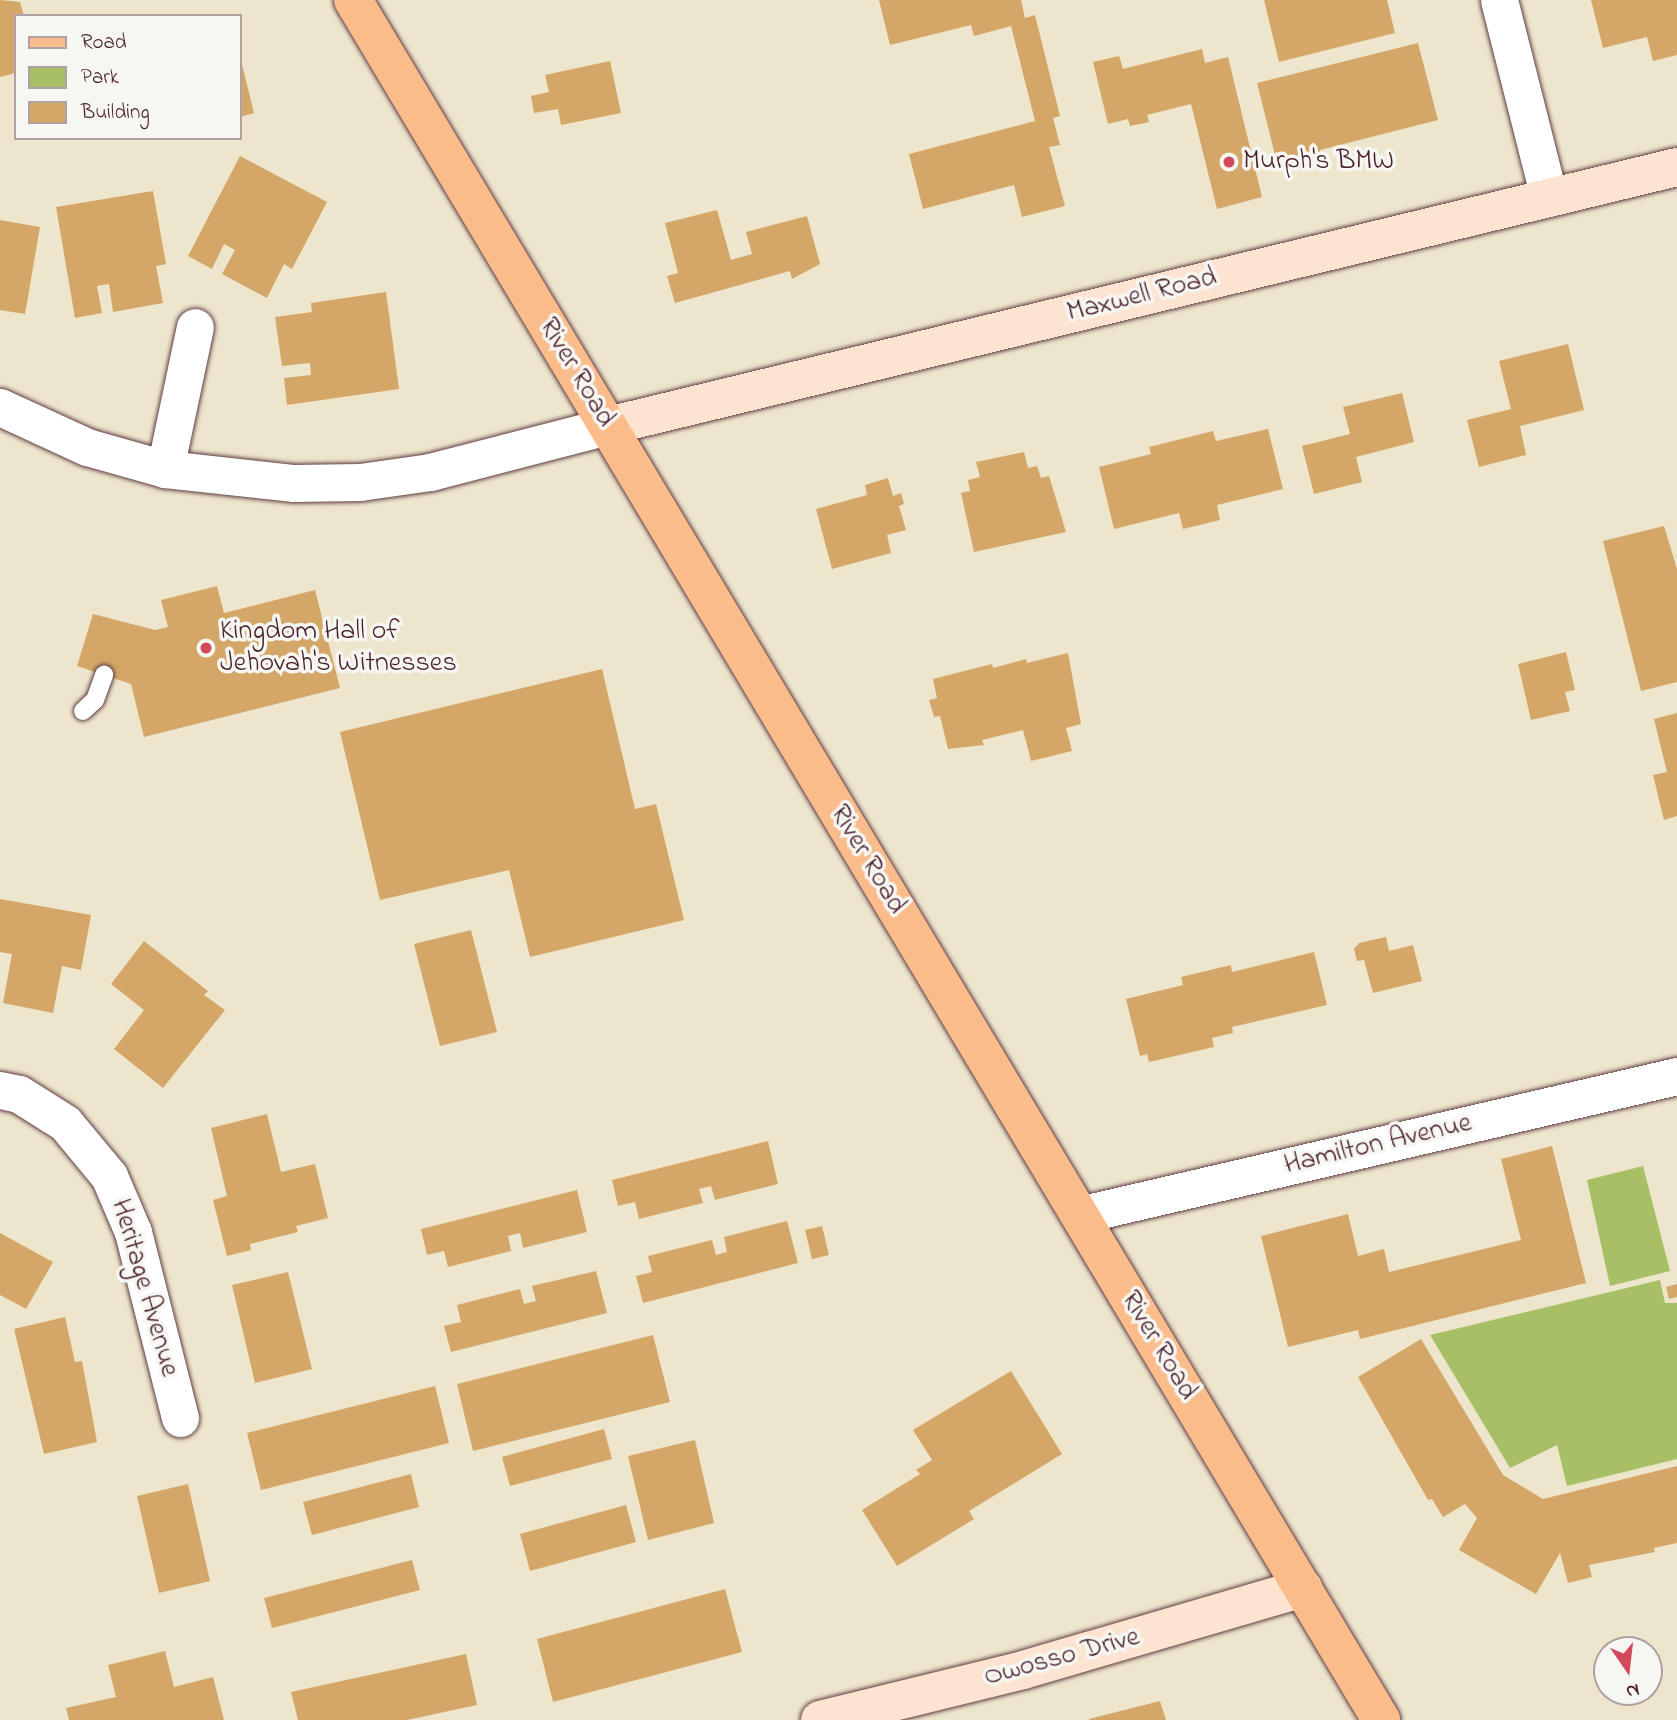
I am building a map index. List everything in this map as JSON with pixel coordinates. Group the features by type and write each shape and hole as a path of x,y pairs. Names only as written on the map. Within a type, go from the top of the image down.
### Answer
{"main road":[{"name":"River Road","path":"354,0 1381,1720"},
{"name":"Maxwell Road","path":"608,426 1677,167"},
{"name":"Owosso Drive","path":"820,1720 1023,1670 1303,1588"}],"street":[{"path":"1499,0 1549,198"},
{"path":"165,470 195,327"},
{"path":"0,407 87,447 165,470 294,483 360,482 429,472 608,426"},
{"name":"Hamilton Avenue","path":"1079,1214 1677,1076"},
{"name":"Heritage Avenue","path":"0,1090 19,1094 65,1123 109,1176 133,1232 180,1418"}],"lane":[{"path":"83,711 94,700 104,675"}],"green space":[{"path":"1643,1166 1670,1271 1610,1286 1587,1180"},
{"path":"1660,1280 1665,1303 1677,1303 1677,1459 1567,1486 1557,1445 1510,1468 1430,1335"}],"building":[{"path":"0,0 20,2 23,14 14,14 14,74 0,77"},
{"path":"879,0 1021,0 1025,18 1035,15 1060,116 1053,118 1060,145 1049,147 1065,206 1022,217 1014,185 923,209 909,154 1035,121 1011,26 974,36 971,25 890,45"},
{"path":"1264,0 1387,0 1395,33 1279,62"},
{"path":"1591,0 1677,0 1677,55 1653,61 1647,37 1603,48"},
{"path":"1418,43 1438,120 1320,150 1322,156 1278,167 1257,83"},
{"name":"Murph's BMW","path":"1202,49 1205,63 1228,57 1262,197 1217,209 1191,104 1147,115 1149,122 1130,126 1128,119 1108,124 1093,62 1119,56 1123,69"},
{"path":"610,61 621,113 561,125 558,109 534,113 531,96 549,92 545,75"},
{"path":"242,64 254,113 242,116"},
{"path":"240,156 327,202 292,269 284,264 267,298 222,274 235,250 224,244 212,269 188,256"},
{"path":"153,191 166,264 156,266 163,303 113,312 109,284 97,286 102,313 75,318 56,207"},
{"path":"717,210 731,260 752,254 746,232 807,216 820,264 792,279 790,271 675,303 667,276 678,273 665,223"},
{"path":"0,220 40,227 25,314 0,310"},
{"path":"386,292 399,389 287,405 284,378 311,375 310,363 282,366 275,317 312,312 311,303"},
{"path":"1568,344 1584,410 1520,426 1526,455 1479,467 1467,420 1511,409 1499,361"},
{"path":"1402,393 1414,442 1356,457 1362,482 1314,494 1302,446 1350,434 1343,407"},
{"path":"1268,429 1283,489 1217,505 1220,520 1183,529 1179,513 1114,529 1099,467 1151,454 1149,447 1213,431 1216,441"},
{"path":"1024,452 1028,468 1037,466 1041,478 1049,476 1066,532 974,552 961,493 970,491 968,480 980,477 976,462"},
{"path":"888,478 893,496 901,493 904,504 899,506 906,530 887,535 891,553 832,569 816,509 867,495 865,485"},
{"path":"1664,526 1677,569 1677,682 1641,691 1603,541"},
{"name":"Kingdom Hall of Jehovah's Witnesses","path":"217,586 224,613 315,590 340,688 144,737 131,684 77,666 93,614 155,630 168,627 161,600"},
{"path":"1566,652 1575,690 1565,692 1570,711 1531,720 1518,664"},
{"path":"1068,653 1081,724 1066,728 1072,751 1031,761 1023,730 982,740 984,745 948,749 940,716 934,717 929,700 937,698 933,679 992,664 993,668 1026,659 1027,663"},
{"path":"602,669 635,809 656,804 684,920 530,957 509,870 380,900 340,732"},
{"path":"1677,713 1677,816 1664,820 1653,775 1667,772 1654,719"},
{"path":"0,899 91,915 81,970 62,966 53,1013 3,1003 12,954 0,952"},
{"path":"471,930 497,1032 440,1046 414,944"},
{"path":"1386,937 1389,951 1413,945 1422,981 1373,993 1364,960 1357,961 1354,949 1359,943"},
{"path":"144,941 208,991 204,995 225,1010 163,1088 114,1049 144,1010 111,984"},
{"path":"1314,952 1327,1005 1232,1027 1233,1033 1212,1038 1214,1047 1149,1062 1147,1054 1140,1056 1126,999 1183,985 1181,977 1231,965 1232,972"},
{"path":"267,1114 281,1172 315,1164 328,1218 296,1226 298,1232 250,1244 251,1250 227,1256 213,1200 227,1196 211,1128"},
{"path":"768,1141 778,1184 715,1200 711,1186 699,1189 703,1203 639,1219 635,1202 618,1206 612,1180"},
{"path":"1552,1146 1586,1283 1360,1339 1358,1330 1288,1347 1261,1236 1348,1214 1358,1256 1384,1249 1389,1272 1521,1240 1501,1159"},
{"path":"577,1190 587,1232 523,1248 520,1233 508,1236 511,1251 448,1267 444,1251 427,1255 421,1229"},
{"path":"787,1221 798,1263 643,1303 636,1276 652,1272 648,1256 712,1240 716,1255 727,1252 724,1237"},
{"path":"822,1226 829,1255 812,1259 805,1230"},
{"path":"0,1233 53,1262 26,1309 0,1295"},
{"path":"596,1271 607,1313 451,1352 444,1326 461,1322 457,1305 520,1289 524,1304 536,1301 532,1286"},
{"path":"288,1272 312,1369 255,1383 232,1285"},
{"path":"1677,1284 1677,1297 1669,1299 1666,1287"},
{"path":"65,1317 75,1362 82,1361 97,1442 44,1454 14,1329"},
{"path":"653,1335 670,1402 473,1451 457,1384"},
{"path":"1421,1339 1503,1475 1543,1499 1677,1466 1677,1543 1654,1548 1655,1552 1589,1565 1592,1577 1568,1583 1560,1553 1536,1594 1459,1550 1477,1518 1465,1504 1443,1517 1432,1499 1428,1500 1358,1377"},
{"path":"1011,1371 1062,1454 969,1511 974,1519 897,1566 862,1510 920,1474 916,1470 932,1460 913,1430"},
{"path":"435,1386 449,1443 261,1490 247,1433"},
{"path":"604,1429 612,1459 510,1486 502,1457"},
{"path":"695,1440 714,1523 648,1540 628,1456"},
{"path":"411,1474 419,1507 312,1535 303,1502"},
{"path":"188,1484 210,1581 159,1593 137,1496"},
{"path":"626,1505 636,1542 530,1571 520,1534"},
{"path":"412,1560 420,1590 272,1628 264,1598"},
{"path":"725,1589 742,1652 553,1702 537,1639"},
{"path":"165,1651 174,1687 213,1677 224,1720 69,1720 66,1708 116,1697 108,1665"},
{"path":"466,1654 477,1705 407,1720 298,1720 291,1692"},
{"path":"1160,1701 1166,1720 1089,1720 1089,1719"}],"place":[{"name":"Murph's BMW","path":"1229,162"},
{"name":"Kingdom Hall of Jehovah's Witnesses","path":"206,648"}]}
